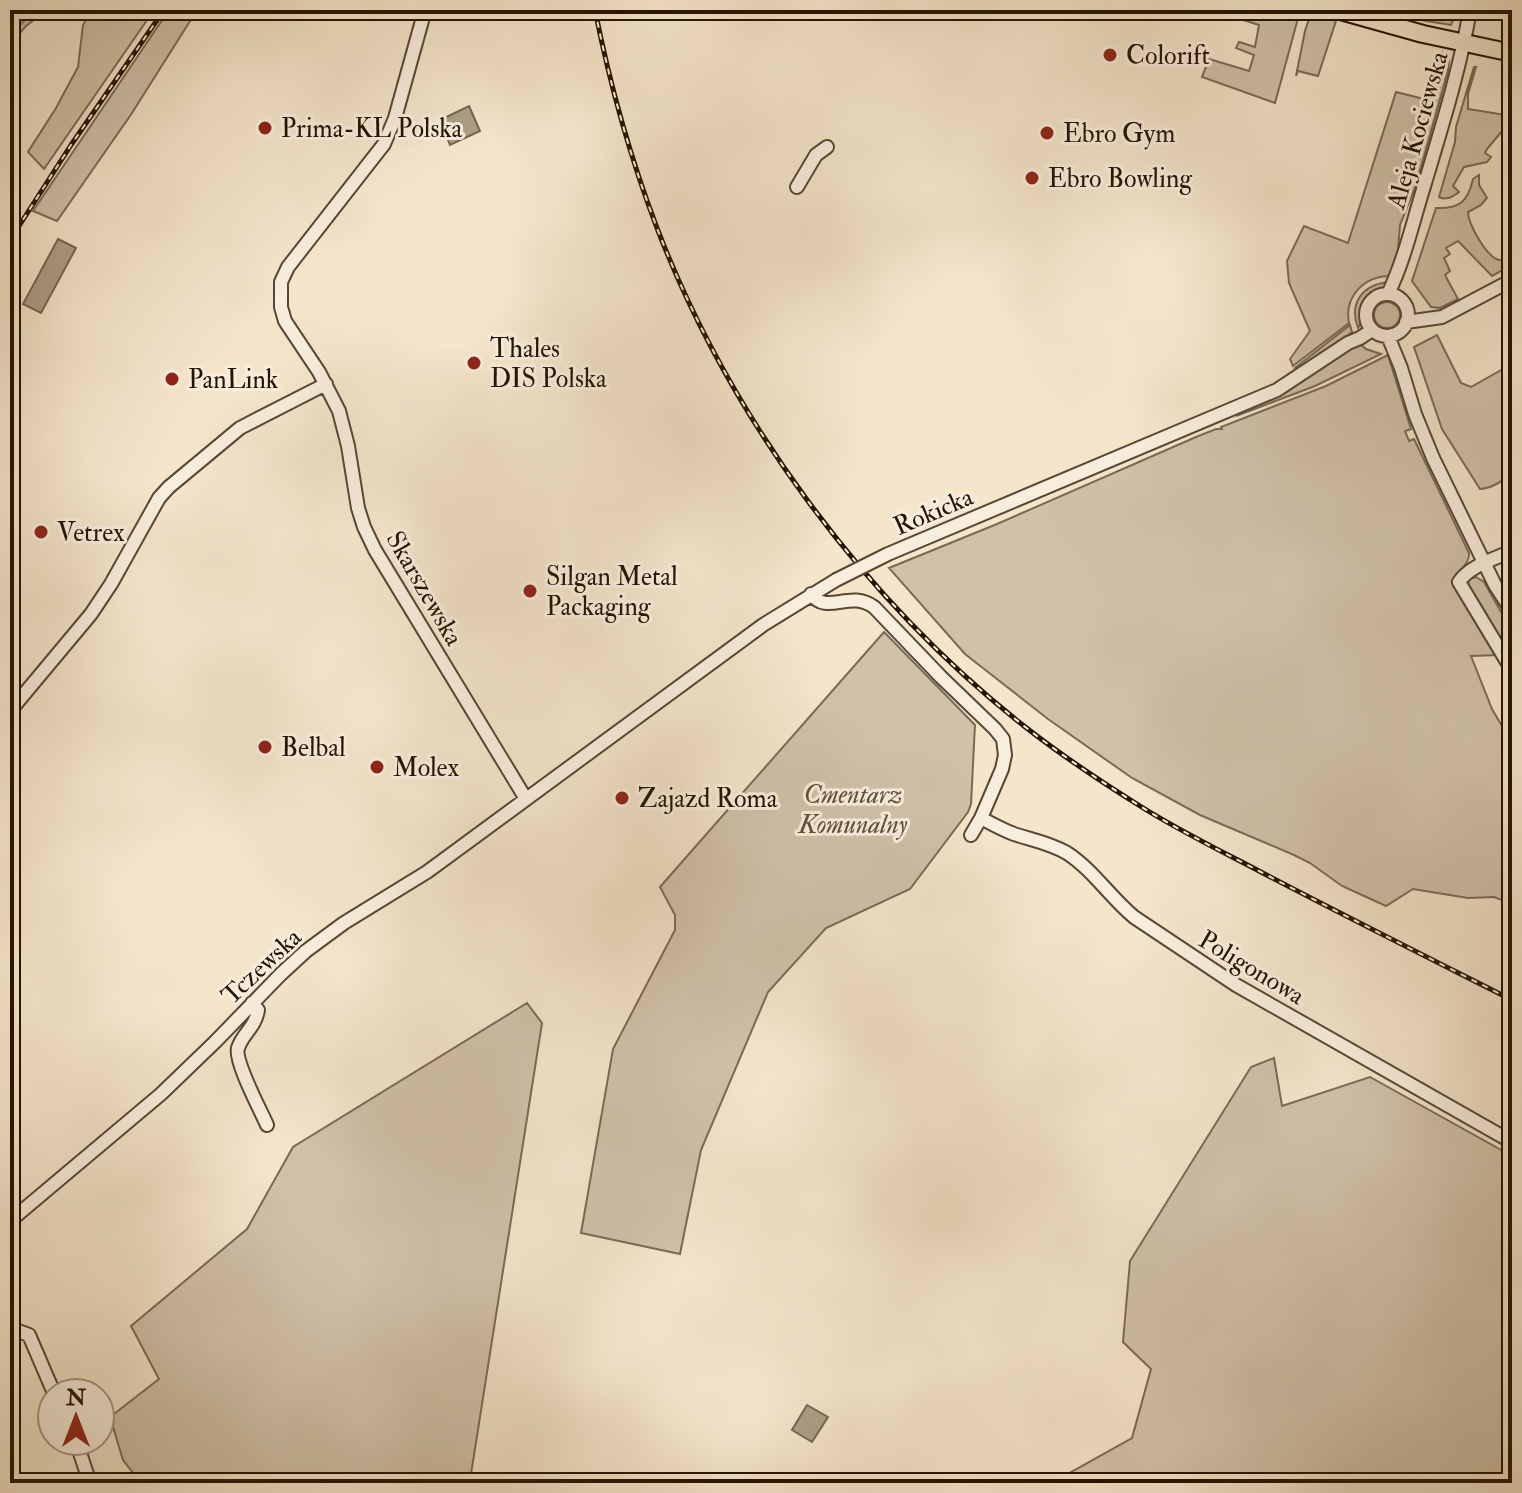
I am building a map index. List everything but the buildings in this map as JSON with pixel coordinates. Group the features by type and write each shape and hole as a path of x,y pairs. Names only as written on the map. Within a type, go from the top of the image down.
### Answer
{"main road":[{"path":"1337,10 1464,44 1512,53"}],"street":[{"name":"Skarszewska","path":"425,10 395,118 384,144 288,267 281,282 281,307 285,321 326,384 339,411 356,499 375,550 526,799"},
{"name":"Aleja Kociewska","path":"1393,296 1404,271 1403,261 1464,44 1470,10"},
{"path":"797,187 816,155 827,147"},
{"path":"1407,318 1433,320 1442,317 1512,280"},
{"path":"1381,295 1393,296 1406,307 1407,318 1392,334 1380,335 1370,326 1366,316 1370,303 1381,295"},
{"name":"Rokicka","path":"564,771 763,625 836,580 888,554 1277,390 1348,343 1356,332 1370,326"},
{"path":"1392,334 1415,414 1433,458 1484,564 1512,611"},
{"path":"10,711 91,614 159,498 169,487 240,428 326,384"},
{"path":"1512,551 1463,576 1459,582 1512,670"},
{"path":"811,594 823,604 853,599 874,607 1003,739 1005,755 1002,769 971,835"},
{"name":"Tczewska","path":"10,1221 161,1094 288,967 325,937 427,872 564,771"},
{"name":"Poligonowa","path":"981,818 1068,854 1092,873 1120,906 1134,917 1236,985 1512,1142"},
{"path":"252,1003 258,1010 256,1021 239,1045 237,1058 267,1125"},
{"path":"10,1328 29,1335 47,1377"},
{"path":"81,1457 90,1483"}],"green space":[{"path":"35,10 47,10 26,26 10,44 10,35"},
{"path":"92,10 154,10 44,169 28,152 78,67 83,25"},
{"path":"169,10 197,10 132,113 57,221 33,211"},
{"path":"1240,10 1300,11 1275,103 1202,77 1209,59 1249,71 1254,55 1236,48 1239,42 1255,47 1259,25 1237,18"},
{"path":"1405,10 1457,10 1451,25 1408,18"},
{"path":"1311,13 1336,21 1318,76 1298,71 1296,76 1305,31"},
{"path":"1443,53 1449,61 1448,71 1416,185 1400,225 1391,276 1372,280 1358,289 1350,304 1349,323 1293,366 1290,359 1310,331 1289,283 1287,261 1304,226 1348,243 1396,92 1432,101"},
{"path":"1474,67 1468,109 1512,116 1512,123 1487,149 1485,153 1491,157 1487,162 1464,167 1453,186 1459,192 1450,198 1442,198 1439,197 1455,142 1456,127"},
{"path":"1479,175 1479,185 1487,198 1468,212 1471,224 1490,254 1500,260 1512,256 1512,265 1492,276 1458,241 1446,248 1450,254 1444,258 1450,271 1445,275 1458,299 1440,308 1431,307 1412,281 1436,208 1451,207 1465,199 1473,179"},
{"path":"1390,283 1367,301 1358,328 1355,311 1359,298 1370,288"},
{"path":"1387,302 1396,306 1400,315 1396,324 1387,328 1378,324 1374,315 1378,306"},
{"path":"1350,325 1352,332 1306,368 1295,368"},
{"path":"1437,335 1461,383 1471,387 1512,364 1512,472 1489,487 1480,489 1442,429 1414,347"},
{"path":"1359,343 1381,354 1315,386 1236,416"},
{"path":"1388,355 1411,429 1405,431 1409,441 1414,439 1469,553 1455,581 1497,655 1471,656 1492,709 1512,743 1512,904 1494,897 1468,898 1413,889 1386,906 1342,886 1294,855 1200,815 1132,778 1048,719 965,654 889,568 1196,437 1326,386"},
{"path":"1476,577 1484,582 1512,631 1512,660 1468,586 1469,579"},
{"name":"Cmentarz Komunalny","path":"884,632 975,725 968,812 910,889 826,928 768,992 701,1150 680,1254 581,1233 613,1049 675,930 675,915 660,887"},
{"path":"527,1003 542,1023 471,1474 475,1483 141,1483 123,1460 116,1437 116,1412 159,1379 131,1326 247,1229 293,1147"},
{"path":"1274,1058 1282,1106 1370,1077 1512,1156 1512,1483 1056,1483 1132,1438 1151,1369 1123,1342 1130,1261 1251,1067"}],"shaded area":[{"path":"469,106 480,131 450,145 440,120"},
{"path":"58,239 76,248 41,313 23,304"},
{"path":"807,1405 828,1417 812,1442 792,1430"}],"waterway":[{"path":"10,28 30,10"}],"railway":[{"path":"10,240 164,10"},
{"path":"595,10 607,66 638,175 687,299 763,436 808,501 909,622 965,676 1024,726 1140,806 1214,848 1512,1000"}],"place":[{"name":"Colorift","path":"1110,55"},
{"name":"Prima-KL Polska","path":"265,128"},
{"name":"Ebro Gym","path":"1047,133"},
{"name":"Ebro Bowling","path":"1032,178"},
{"name":"Thales DIS Polska","path":"474,363"},
{"name":"PanLink","path":"172,379"},
{"name":"Vetrex","path":"41,532"},
{"name":"Silgan Metal Packaging","path":"530,591"},
{"name":"Belbal","path":"265,747"},
{"name":"Molex","path":"377,767"},
{"name":"Zajazd Roma","path":"622,798"}]}
